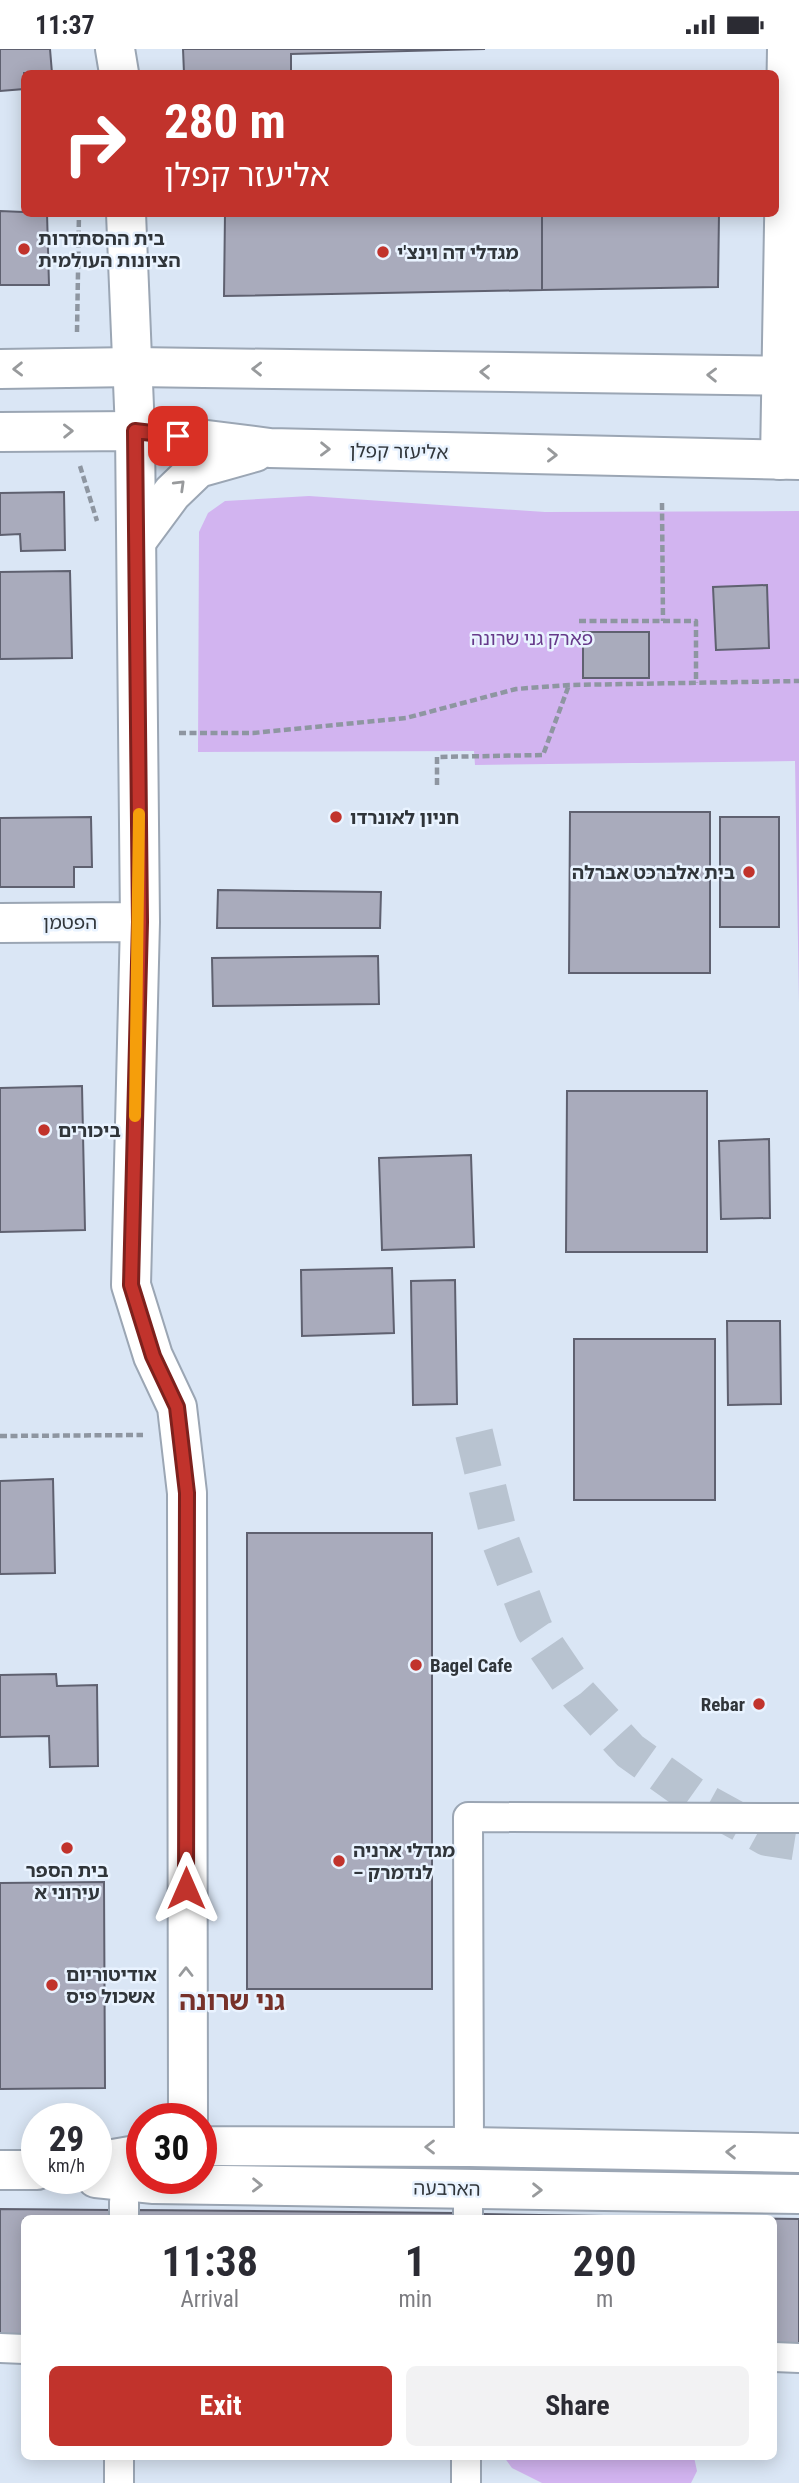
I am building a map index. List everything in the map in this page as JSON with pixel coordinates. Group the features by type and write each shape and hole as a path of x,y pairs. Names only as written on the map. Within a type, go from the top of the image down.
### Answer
{"street":[{"path":"116,49 119,70"},
{"path":"787,49 790,460"},
{"path":"126,217 134,367 138,539 140,922 131,1285 153,1356 177,1407 187,1493 188,2103"},
{"path":"0,369 134,367 790,376"},
{"name":"אליעזר קפלן","path":"0,432 135,431 270,448 790,460"},
{"path":"138,539 172,493 198,468 270,448"},
{"name":"הפטמן","path":"0,923 140,922"},
{"path":"469,2147 468,1817 799,1818"},
{"path":"217,2146 799,2153"},
{"path":"0,2170 21,2169"},
{"name":"הארבעה","path":"217,2183 468,2204 799,2194"},
{"name":"הארבעה","path":"115,2200 138,2194"},
{"path":"0,2349 21,2349"},
{"path":"777,2357 799,2358"},
{"path":"118,2483 119,2460"},
{"path":"466,2460 466,2483"}],"path":[{"path":"77,367 79,217"},
{"path":"662,503 663,621"},
{"path":"579,621 696,621 696,683"},
{"path":"179,733 253,733 406,718 516,689 569,685 799,681"},
{"path":"437,785 437,757 542,755 569,685"},
{"path":"0,1436 181,1435"}],"green space":[{"name":"פארק גני שרונה","path":"309,496 545,512 799,511 799,1003 795,761 475,765 474,751 198,752 199,532 208,513 225,501"},
{"path":"506,2460 695,2460 697,2471 691,2483 542,2483 512,2468"}],"building":[{"path":"0,49 50,49 52,70 21,70 21,89 0,91"},
{"path":"183,49 485,49 291,54 291,70 184,70"},
{"name":"בית ההסתדרות הציונות העולמית","path":"0,211 21,212 21,217 47,217 49,285 0,285"},
{"name":"מגדלי דה וינצ'י","path":"225,217 542,217 542,290 224,296"},
{"name":"מגדלי דה וינצ'י","path":"542,217 719,217 718,287 542,290"},
{"path":"64,492 65,550 21,551 20,534 0,535 0,493"},
{"path":"70,571 72,658 0,659 0,572"},
{"path":"767,585 769,648 716,650 713,587"},
{"path":"583,632 649,632 649,678 583,678"},
{"path":"570,812 710,812 710,973 569,973"},
{"path":"91,817 92,867 74,867 74,887 0,887 0,818"},
{"name":"בית אלברכט אברלה","path":"720,817 779,817 779,927 720,927"},
{"path":"218,890 381,892 380,928 217,928"},
{"path":"378,956 379,1004 213,1006 212,958"},
{"path":"82,1086 85,1230 0,1232 0,1088"},
{"path":"567,1091 707,1091 707,1252 566,1252"},
{"path":"769,1139 770,1218 721,1219 719,1141"},
{"path":"471,1155 474,1247 382,1250 379,1158"},
{"path":"392,1268 394,1333 302,1336 301,1270"},
{"path":"455,1280 457,1404 413,1405 411,1281"},
{"path":"727,1321 780,1321 781,1404 728,1405"},
{"path":"574,1339 715,1339 715,1500 574,1500"},
{"path":"53,1479 55,1573 0,1574 0,1481"},
{"name":"מגדלי ארניה – לנדמרק","path":"247,1533 432,1533 432,1989 247,1989"},
{"path":"56,1674 57,1686 97,1685 98,1766 50,1767 49,1736 0,1737 0,1675"},
{"name":"אודיטוריום אשכול פיס","path":"104,1882 105,2088 0,2089 0,1883"},
{"path":"0,2209 112,2210 112,2215 21,2215 21,2335 0,2335"},
{"path":"138,2210 454,2213 454,2215 138,2215"},
{"path":"482,2214 545,2215 482,2215"},
{"path":"777,2219 799,2219 799,2348 777,2348"}],"tunnel":[{"path":"474,1433 500,1540 534,1629 579,1695 630,1751 696,1798 767,1837 799,1842"}],"slow traffic":[{"path":"135,1116 140,922 139,814"}],"place":[{"name":"בית ההסתדרות הציונות העולמית","path":"24,249"},
{"name":"מגדלי דה וינצ'י","path":"383,252"},
{"name":"חניון לאונרדו","path":"336,817"},
{"name":"בית אלברכט אברלה","path":"749,872"},
{"name":"ביכורים","path":"44,1130"},
{"name":"Bagel Cafe","path":"416,1665"},
{"name":"Rebar","path":"759,1704"},
{"name":"בית הספר עירוני א","path":"67,1848"},
{"name":"מגדלי ארניה – לנדמרק","path":"339,1861"},
{"name":"אודיטוריום אשכול פיס","path":"52,1985"}],"district":[{"name":"גני שרונה","path":"232,2001"}],"route":[{"path":"178,436 135,431 140,922 131,1285 153,1356 177,1407 187,1493 186,1888"}]}
